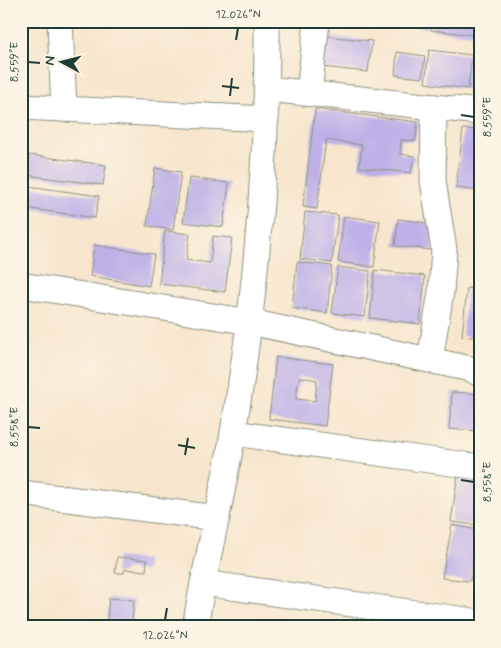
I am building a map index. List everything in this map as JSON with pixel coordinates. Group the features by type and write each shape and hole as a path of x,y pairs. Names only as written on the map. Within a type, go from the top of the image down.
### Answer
{"street":[{"path":"60,21 64,109"},
{"path":"195,627 233,434 250,322 268,89 267,21"},
{"path":"309,93 316,21"},
{"path":"268,89 480,112"},
{"path":"21,106 266,119"},
{"path":"430,360 441,292 444,250 433,181 434,107"},
{"path":"21,286 250,322 471,369 480,374"},
{"path":"233,434 480,467"},
{"path":"21,493 217,518"},
{"path":"203,583 480,622"}],"building":[{"path":"382,21 429,21 428,28"},
{"path":"432,21 476,21 474,35 431,30"},
{"path":"325,36 372,41 368,72 321,67"},
{"path":"429,50 472,55 468,89 425,83"},
{"path":"397,52 425,56 422,78 395,75"},
{"path":"315,109 418,122 415,141 401,140 400,154 414,156 411,173 359,167 362,145 326,140 317,209 303,207"},
{"path":"463,129 480,130 480,191 456,188"},
{"path":"29,155 106,165 103,185 26,175"},
{"path":"155,168 181,172 173,230 147,226"},
{"path":"189,178 229,183 223,227 183,222"},
{"path":"28,186 99,196 95,218 25,208"},
{"path":"305,212 338,215 332,263 300,259"},
{"path":"344,216 380,221 374,267 338,262"},
{"path":"398,219 435,224 432,250 395,246"},
{"path":"165,231 190,234 186,260 210,263 213,236 232,238 225,292 159,284"},
{"path":"94,245 154,254 149,286 90,276"},
{"path":"297,262 332,266 327,313 292,308"},
{"path":"338,267 370,271 365,317 332,313"},
{"path":"375,270 425,276 420,324 370,318"},
{"path":"467,288 480,290 480,338 462,336"},
{"path":"276,357 333,364 325,426 269,419","holes":["299,377 317,380 315,401 296,399"]},
{"path":"452,392 480,394 480,431 449,429"},
{"path":"458,473 480,476 480,525 451,522"},
{"path":"452,525 478,530 470,581 442,578"},
{"path":"117,557 147,560 146,571 125,569 124,573 115,573"},
{"path":"109,598 134,600 132,621 107,620"}]}
